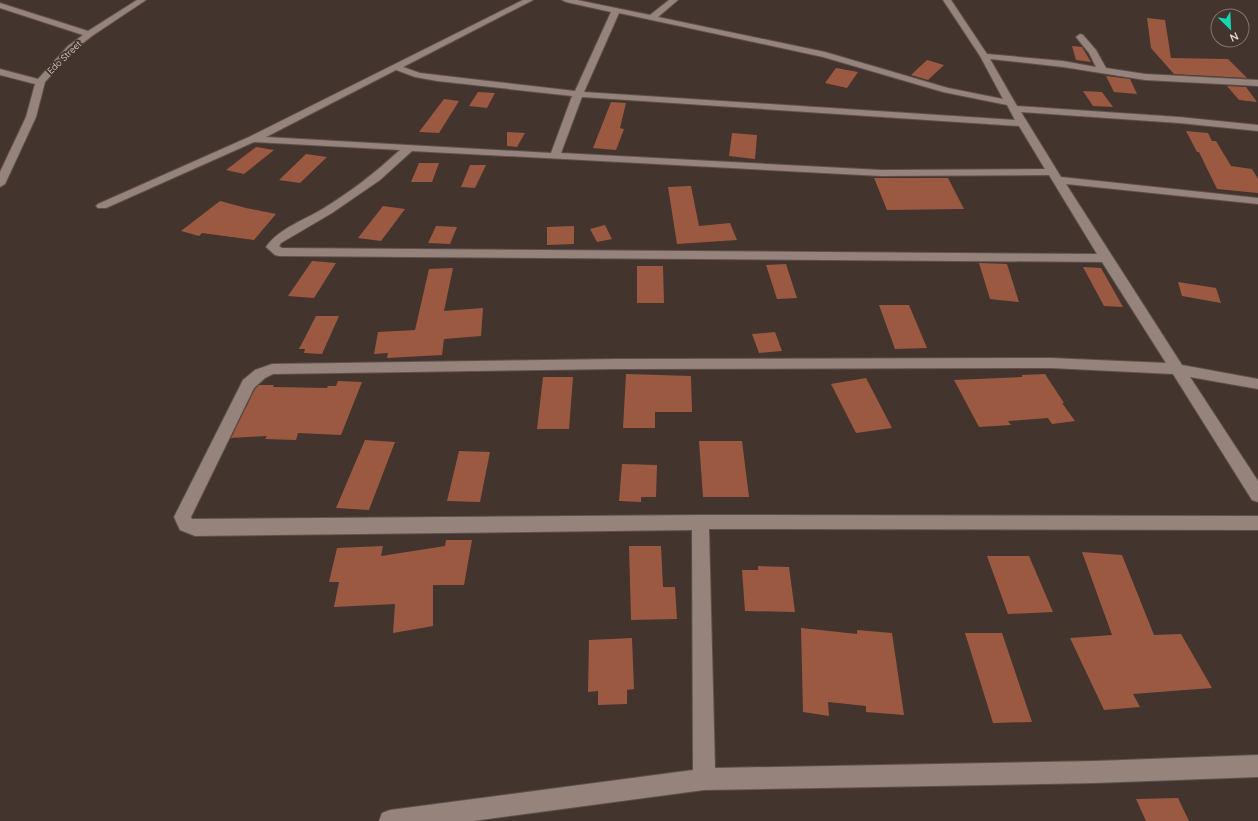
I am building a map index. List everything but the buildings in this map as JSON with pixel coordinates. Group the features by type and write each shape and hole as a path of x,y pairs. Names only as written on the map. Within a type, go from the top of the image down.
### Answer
{"street":[{"name":"Edo Street","path":"0,184 5,165 31,116 40,82 71,48 89,34 142,0"},
{"path":"102,206 253,139 529,0"},
{"path":"566,0 652,17 825,55 946,90 1012,106 1258,128"},
{"path":"652,17 674,0"},
{"path":"947,0 984,56 1012,106 1106,258 1258,494"},
{"path":"0,5 89,34"},
{"path":"555,155 578,94 616,10"},
{"path":"1080,37 1094,52 1103,71"},
{"path":"984,56 1063,64 1145,77 1258,84"},
{"path":"396,66 418,75 437,78 578,94 1023,123"},
{"path":"0,72 40,82"},
{"path":"253,139 682,163 881,172 1056,176 1258,201"},
{"path":"409,148 376,178 328,211 277,240 272,247 279,252 1106,258"},
{"path":"1258,384 1177,369 1106,364 615,364 272,369 260,374 248,384 182,517 186,524 195,528 700,522 1258,523"},
{"path":"700,522 704,779"},
{"path":"390,821 704,779 1088,773 1258,766"}]}
